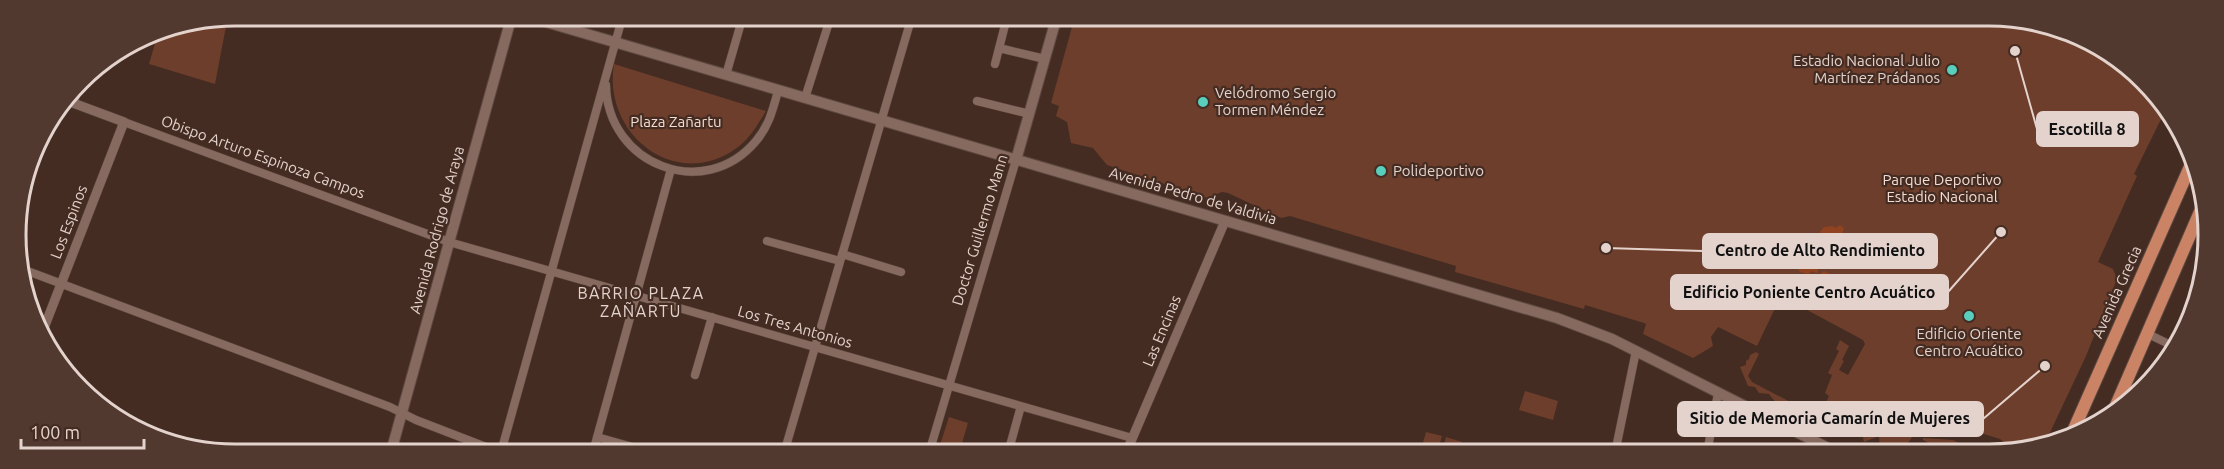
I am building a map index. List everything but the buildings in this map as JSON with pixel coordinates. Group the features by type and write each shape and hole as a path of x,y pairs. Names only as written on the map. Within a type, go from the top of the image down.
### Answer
{"main road":[{"name":"Avenida Rodrigo de Araya","path":"393,444 509,26"},
{"name":"Avenida Pedro de Valdivia","path":"559,26 1557,318 1600,334 1636,351 1818,443"},
{"name":"Doctor Guillermo Mann","path":"1016,160 1054,26"},
{"name":"Avenida Grecia","path":"2076,424 2188,171"},
{"path":"2121,397 2198,218"}],"street":[{"path":"502,444 620,26"},
{"path":"726,75 741,26"},
{"path":"806,98 828,26"},
{"path":"787,444 909,26"},
{"path":"995,64 1005,26"},
{"path":"999,48 1045,59"},
{"path":"608,69 607,99 611,116 619,132 639,154 654,163 690,172 708,170 726,164 743,154 764,130 771,116 778,91"},
{"path":"977,100 1030,114"},
{"name":"Obispo Arturo Espinoza Campos","path":"73,102 449,242"},
{"name":"Los Espinos","path":"46,323 124,122"},
{"name":"Doctor Guillermo Mann","path":"932,444 1016,160"},
{"path":"595,444 671,169"},
{"name":"Las Encinas","path":"1130,443 1225,221"},
{"path":"767,241 901,272"},
{"name":"Los Tres Antonios","path":"449,242 1132,438"},
{"path":"29,271 402,412 416,420 479,444"},
{"path":"695,375 712,317"},
{"path":"2148,334 2167,343"},
{"path":"1618,443 1636,351"},
{"path":"1709,443 1718,393"},
{"path":"1011,444 1021,406"},
{"path":"597,437 619,444"}],"green space":[{"path":"226,26 215,84 149,64 156,41 207,27"},
{"name":"Parque Deportivo Estadio Nacional","path":"1072,26 1990,26 2017,27 2044,33 2082,47 2127,77 2162,117 2134,174 2137,176 2098,262 2113,269 2117,279 2086,356 2049,434 2005,443 2000,439 1938,420 1932,409 1925,406 1918,415 1908,443 1880,443 1879,436 1864,442 1865,431 1862,428 1853,432 1846,428 1840,431 1833,422 1826,424 1812,421 1804,413 1776,403 1769,394 1759,393 1755,387 1748,386 1740,367 1746,365 1750,355 1756,352 1759,354 1748,376 1752,382 1819,417 1829,396 1825,393 1832,375 1828,373 1839,351 1836,349 1840,340 1849,346 1839,370 1848,375 1865,344 1863,340 1781,296 1757,346 1718,327 1711,337 1713,346 1693,358 1643,334 1646,324 1644,323 1585,305 1584,309 1455,272 1456,266 1290,216 1281,218 1228,193 1222,192 1207,198 1107,165 1093,148 1071,143 1067,122 1056,116 1059,106 1051,103"},
{"name":"Plaza Zañartu","path":"614,64 766,111 743,143 715,160 691,163 669,160 649,149 632,134 620,113 613,90"},
{"path":"1525,391 1558,401 1553,420 1519,410"},
{"path":"949,417 968,423 962,444 940,444"},
{"path":"1426,432 1442,436 1440,443 1423,443"},
{"path":"1446,437 1462,442 1462,443 1444,443"},
{"path":"1923,438 1953,440 1959,443 1929,443"}],"shaded area":[{"path":"1840,225 1844,228 1838,246 1833,247 1828,238 1820,232 1824,227 1836,228"},
{"path":"1815,255 1821,262 1817,273 1800,272 1797,266 1800,261"},
{"path":"1824,271 1848,283 1856,283 1856,288 1841,293 1828,288 1820,281 1820,274"}],"place":[{"name":"Escotilla 8","path":"2015,51"},
{"name":"Estadio Nacional Julio Martínez Prádanos","path":"1952,70"},
{"name":"Velódromo Sergio Tormen Méndez","path":"1203,102"},
{"name":"Polideportivo","path":"1381,171"},
{"name":"Edificio Poniente Centro Acuático","path":"2001,232"},
{"name":"Centro de Alto Rendimiento","path":"1606,248"},
{"name":"Edificio Oriente Centro Acuático","path":"1969,316"},
{"name":"Sitio de Memoria Camarín de Mujeres","path":"2045,366"}],"district":[{"name":"BARRIO PLAZA ZAÑARTU","path":"641,302"}]}
